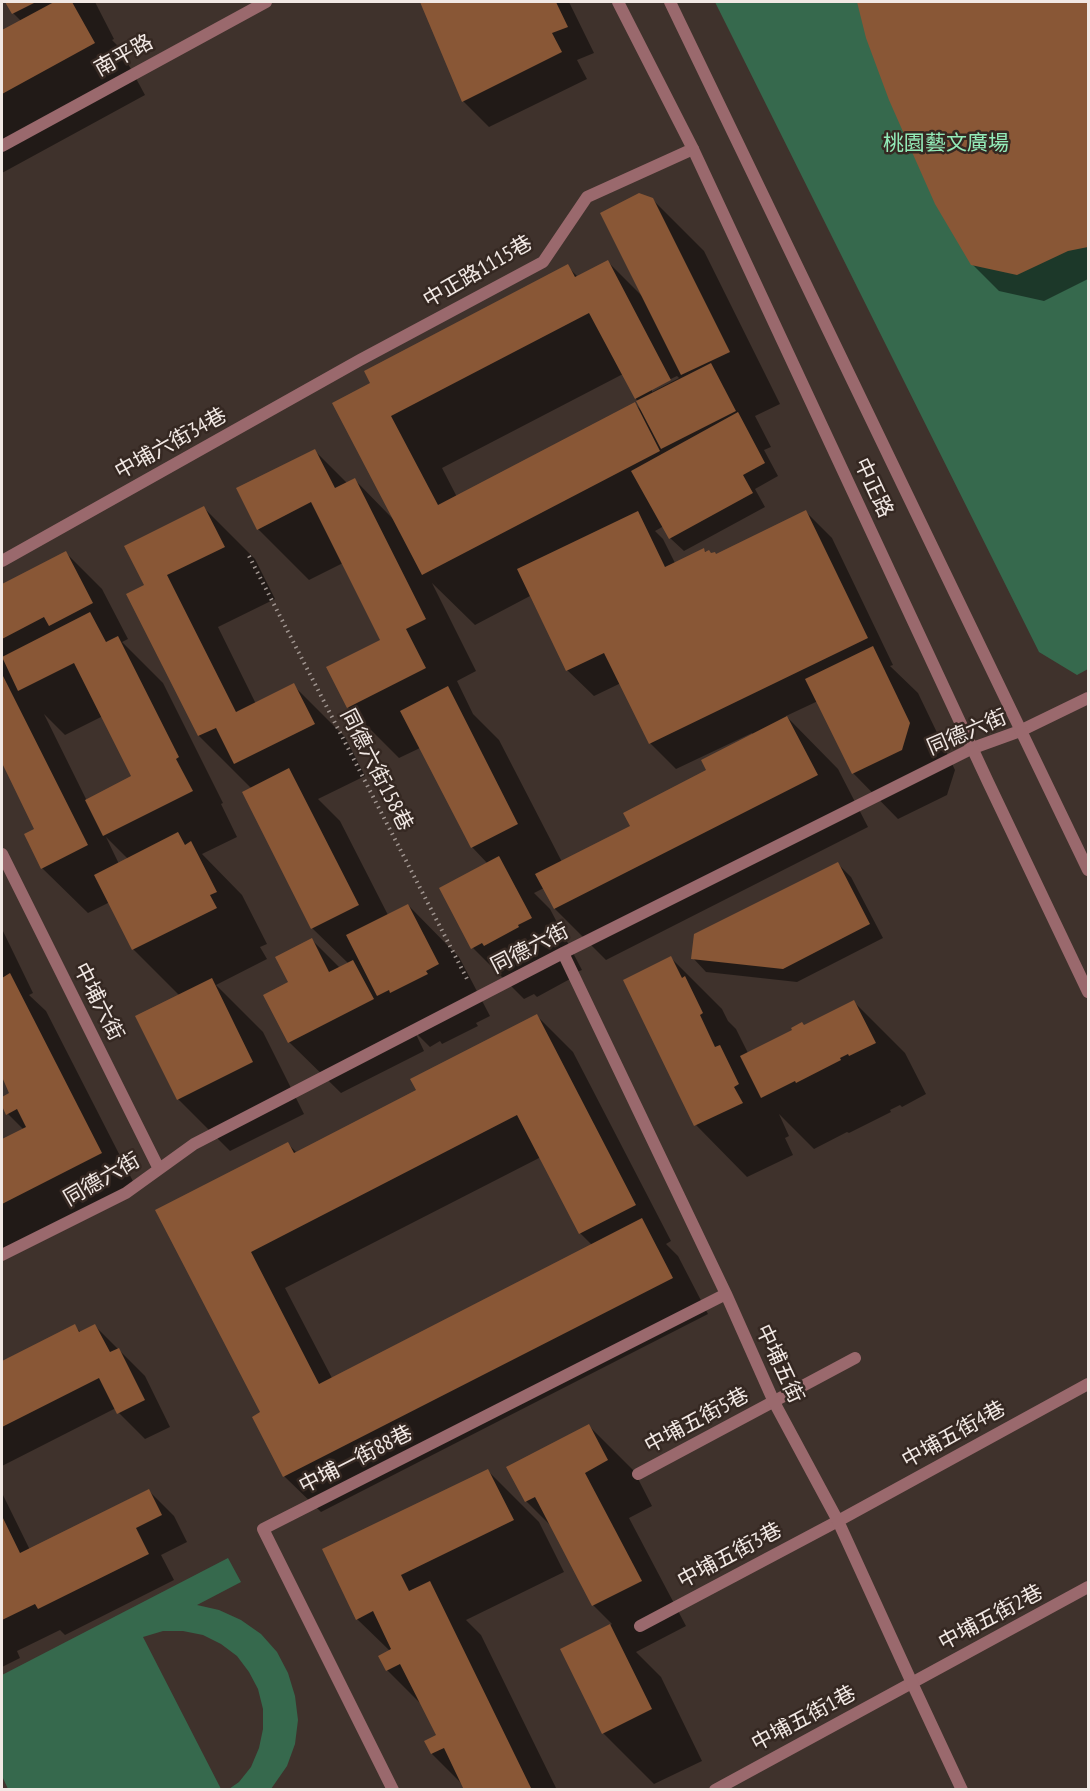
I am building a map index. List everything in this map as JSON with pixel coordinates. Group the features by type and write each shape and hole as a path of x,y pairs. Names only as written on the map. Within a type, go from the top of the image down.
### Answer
{"street":[{"name":"南平路","path":"2,146 266,2"},
{"name":"中正路","path":"618,2 693,149 1089,992"},
{"name":"中正路","path":"670,2 1089,870"},
{"name":"中正路1115巷","path":"360,360 543,262 587,197 693,149"},
{"name":"中埔六街34巷","path":"2,561 360,360"},
{"name":"同德六街","path":"2,1256 126,1192 194,1144 563,953 973,748 1020,731 1089,698"},
{"name":"中埔六街","path":"2,854 159,1169"},
{"name":"中埔五街","path":"563,953 726,1294 774,1402 838,1521 962,1790"},
{"name":"中埔一街88巷","path":"393,1790 263,1528 726,1294"},
{"name":"中埔五街5巷","path":"638,1474 855,1358"},
{"name":"中埔五街4巷","path":"838,1521 1089,1384"},
{"name":"中埔五街3巷","path":"640,1626 838,1521"},
{"name":"中埔五街2巷","path":"912,1683 1089,1587"},
{"name":"中埔五街1巷","path":"715,1790 912,1683"}],"path":[{"name":"同德六街158巷","path":"249,556 477,998"}],"green space":[{"name":"桃園藝文廣場","path":"715,2 1088,2 1088,669 1077,675 1039,652"},
{"path":"228,1558 241,1582 197,1605 219,1610 241,1620 261,1634 277,1652 288,1673 295,1696 298,1720 295,1744 287,1766 271,1789 229,1789 239,1782 251,1767 259,1748 263,1729 263,1709 258,1689 249,1672 237,1656 221,1644 203,1635 183,1631 163,1631 143,1637 221,1789 8,1789 2,1776 2,1675"}],"building":[{"path":"5,2 36,2 12,14"},
{"path":"54,2 72,2 95,43 2,94 2,30"},
{"path":"420,2 556,2 568,27 552,33 562,52 462,102"},
{"path":"857,2 1088,2 1088,247 1068,251 1017,275 971,265 935,204 889,100 866,38"},
{"path":"639,193 653,198 730,352 681,375 600,213"},
{"path":"608,260 671,380 635,399 589,313 391,416 438,505 635,402 660,451 422,575 332,403 370,383 364,371 568,264 575,277"},
{"path":"711,363 736,411 661,449 636,401"},
{"path":"738,412 765,463 743,475 753,493 669,539 631,471"},
{"path":"315,449 335,488 355,478 426,619 406,629 426,668 347,708 326,667 380,640 311,502 257,530 236,488"},
{"path":"204,506 225,547 167,575 236,712 294,683 315,724 234,764 216,728 198,736 126,594 144,585 124,546"},
{"path":"806,510 868,638 649,744 604,653 566,671 517,569 638,511 665,567 704,548 705,552 709,550 716,554"},
{"path":"66,551 93,603 49,626 44,617 2,639 2,584"},
{"path":"90,612 106,642 118,636 179,757 176,759 193,791 103,836 85,800 131,776 74,663 18,691 2,657"},
{"path":"873,646 910,723 902,750 852,774 805,679"},
{"path":"2,674 88,845 41,869 24,834 34,829 2,763"},
{"path":"448,686 518,824 471,848 400,711"},
{"path":"787,716 818,775 554,909 535,874 630,826 623,813 706,770 701,760"},
{"path":"289,768 359,905 311,929 242,792"},
{"path":"178,832 185,845 191,841 217,892 210,895 217,908 132,950 94,875"},
{"path":"499,856 532,918 484,946 482,943 471,949 439,888"},
{"path":"838,862 870,924 783,969 691,959 694,934"},
{"path":"408,904 439,964 426,971 428,974 390,993 389,990 377,996 346,935"},
{"path":"312,938 329,972 353,960 374,999 288,1043 263,995 288,982 275,957"},
{"path":"671,956 682,978 685,976 703,1013 700,1015 715,1047 720,1045 739,1084 734,1087 743,1103 694,1126 623,980"},
{"path":"10,973 102,1153 2,1204 2,1139 26,1127 17,1109 6,1115 2,1106 2,1097 9,1093 2,1077 2,978"},
{"path":"212,978 253,1062 177,1100 135,1016"},
{"path":"854,1000 876,1043 849,1056 848,1054 840,1058 841,1060 796,1083 795,1081 761,1098 740,1056 792,1030 791,1028 802,1022 804,1025"},
{"path":"537,1014 636,1205 579,1234 517,1115 251,1252 319,1384 642,1218 673,1278 283,1477 252,1417 260,1412 155,1210 288,1142 294,1153 416,1090 410,1079"},
{"path":"75,1324 79,1332 95,1324 110,1352 119,1348 145,1400 117,1414 99,1378 2,1427 2,1361"},
{"path":"589,1424 608,1460 585,1473 642,1581 592,1606 535,1497 525,1502 506,1467"},
{"path":"488,1469 514,1520 401,1575 409,1591 430,1581 532,1790 464,1790 444,1748 431,1754 424,1741 436,1735 400,1664 386,1671 378,1656 391,1649 373,1611 356,1620 322,1549"},
{"path":"149,1489 162,1515 136,1528 149,1554 38,1609 35,1604 2,1620 2,1516 20,1553"},
{"path":"610,1624 652,1709 602,1734 560,1649"}]}
